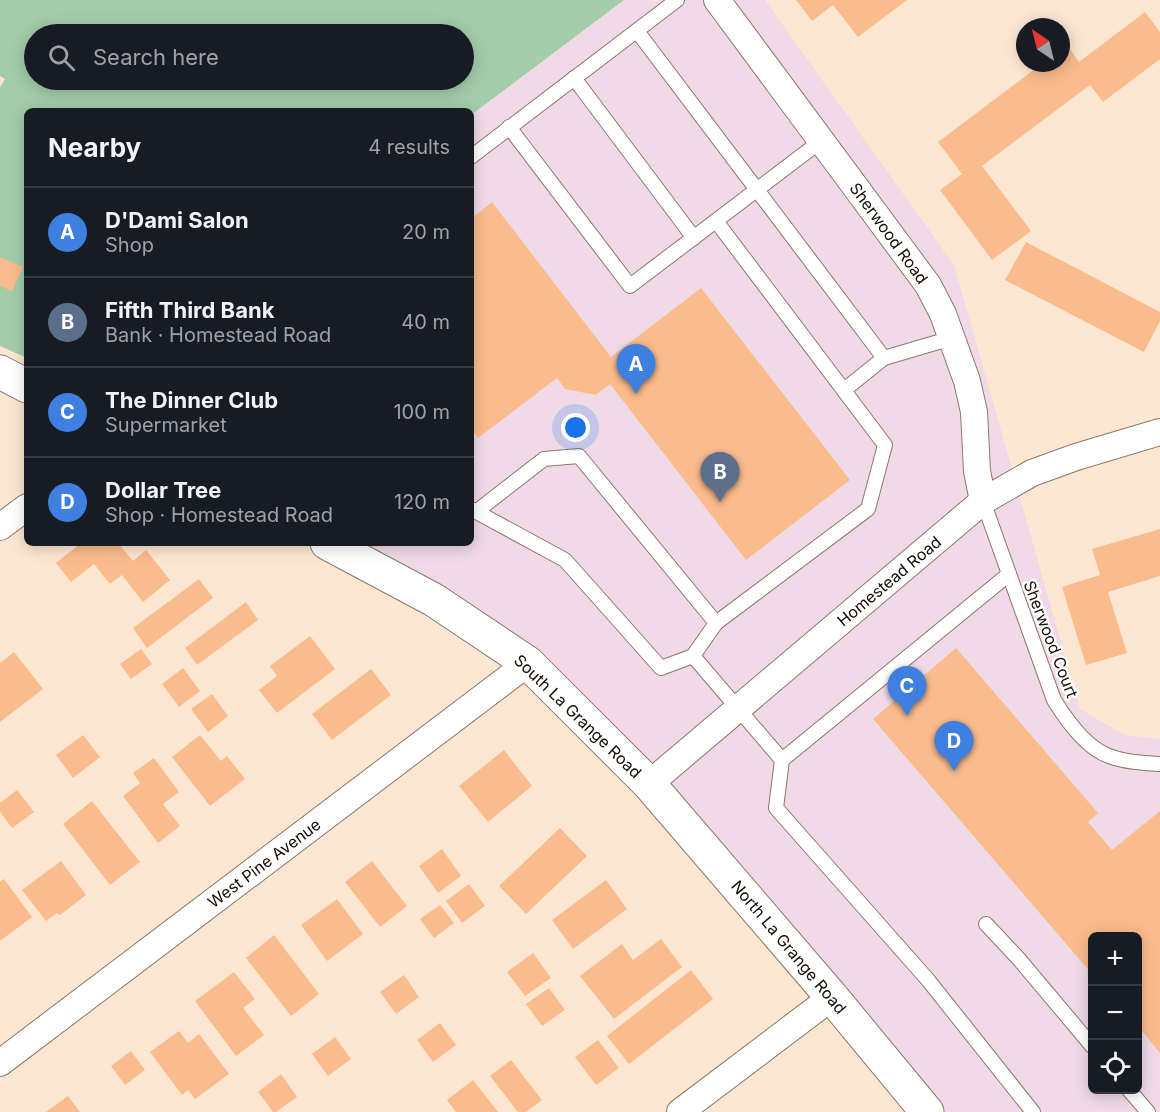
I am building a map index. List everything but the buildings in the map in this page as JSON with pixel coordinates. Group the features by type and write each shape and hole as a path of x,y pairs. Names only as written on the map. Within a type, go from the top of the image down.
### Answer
{"main road":[{"path":"0,372 24,384"},
{"path":"333,546 434,600 517,656"},
{"name":"South La Grange Road","path":"517,656 649,784"},
{"name":"North La Grange Road","path":"649,784 832,997 927,1112"}],"street":[{"name":"Sherwood Road","path":"717,0 928,285 943,314 967,381 974,412 977,471 983,501"},
{"name":"Homestead Road","path":"649,784 983,501 1032,473 1076,457 1160,432"},
{"path":"0,527 24,509"},
{"name":"West Pine Avenue","path":"0,1063 517,656"},
{"path":"680,1112 832,997"}],"lane":[{"path":"474,155 677,0"},
{"path":"637,31 884,358"},
{"path":"574,78 694,238"},
{"path":"509,127 630,286 821,141"},
{"path":"716,221 885,445 868,509 716,623 693,656 661,668 565,560 474,510 544,459 579,456 716,623"},
{"path":"844,390 884,358 952,339"},
{"name":"Sherwood Court","path":"983,501 1054,700 1066,720 1086,741 1107,756 1130,762 1160,764"},
{"path":"1009,574 782,760 776,808 928,980 1033,1112"},
{"path":"693,656 782,760"},
{"path":"986,924 1018,958 1088,1041"},
{"path":"1133,1094 1148,1112"}],"shaded area":[{"path":"624,0 656,2 658,0 765,0 954,265 1080,709 1125,735 1160,739 1160,1112 932,1112 532,659 344,546 474,546 474,113"}],"green space":[{"path":"0,0 624,0 474,113 474,108 24,108 24,357 0,346 0,87 5,79 0,76"}],"place":[{"name":"D'Dami Salon","path":"636,394"},
{"name":"Fifth Third Bank","path":"720,502"},
{"name":"The Dinner Club","path":"907,716"},
{"name":"Dollar Tree","path":"954,771"}]}
